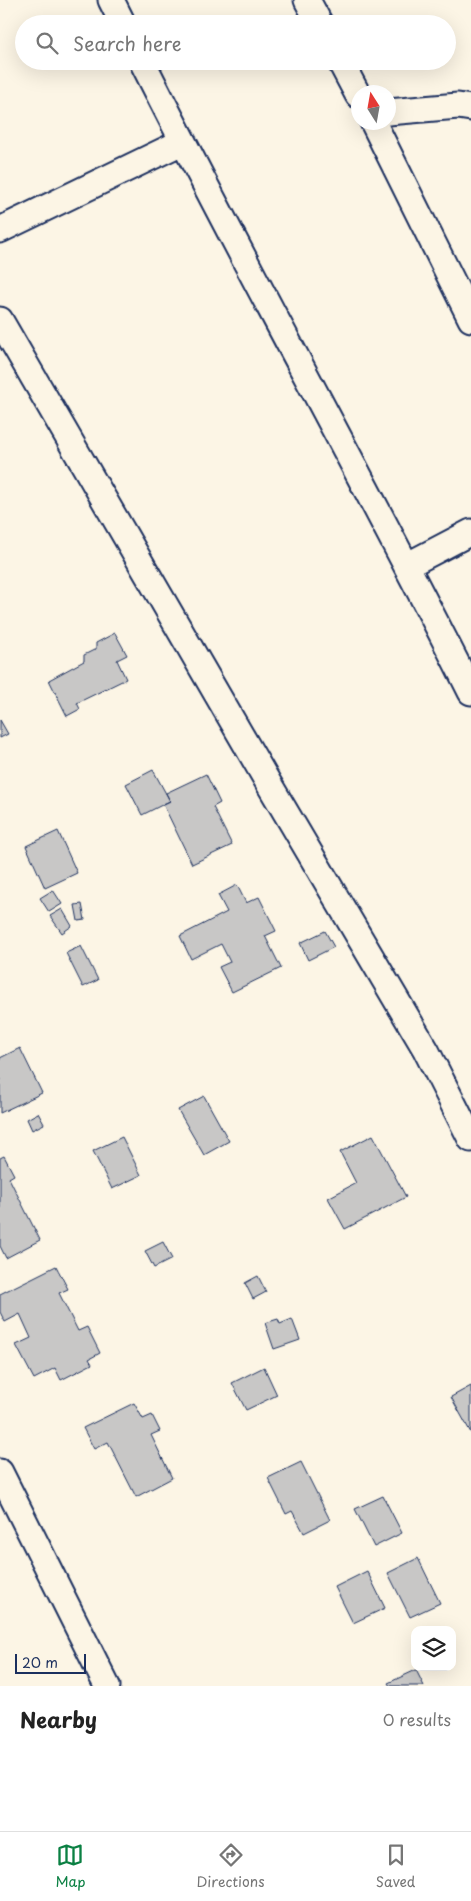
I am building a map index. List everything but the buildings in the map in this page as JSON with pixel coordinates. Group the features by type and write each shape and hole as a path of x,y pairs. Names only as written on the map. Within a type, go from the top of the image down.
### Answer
{"street":[{"path":"111,0 118,15"},
{"path":"307,0 315,15"},
{"path":"146,70 182,142 408,565 471,692"},
{"path":"345,70 353,85"},
{"path":"396,111 458,106 471,108"},
{"path":"377,130 471,318"},
{"path":"0,230 182,142"},
{"path":"0,320 269,784 426,1050 471,1139"},
{"path":"408,565 471,532"},
{"path":"0,1472 7,1501 107,1686"}]}
